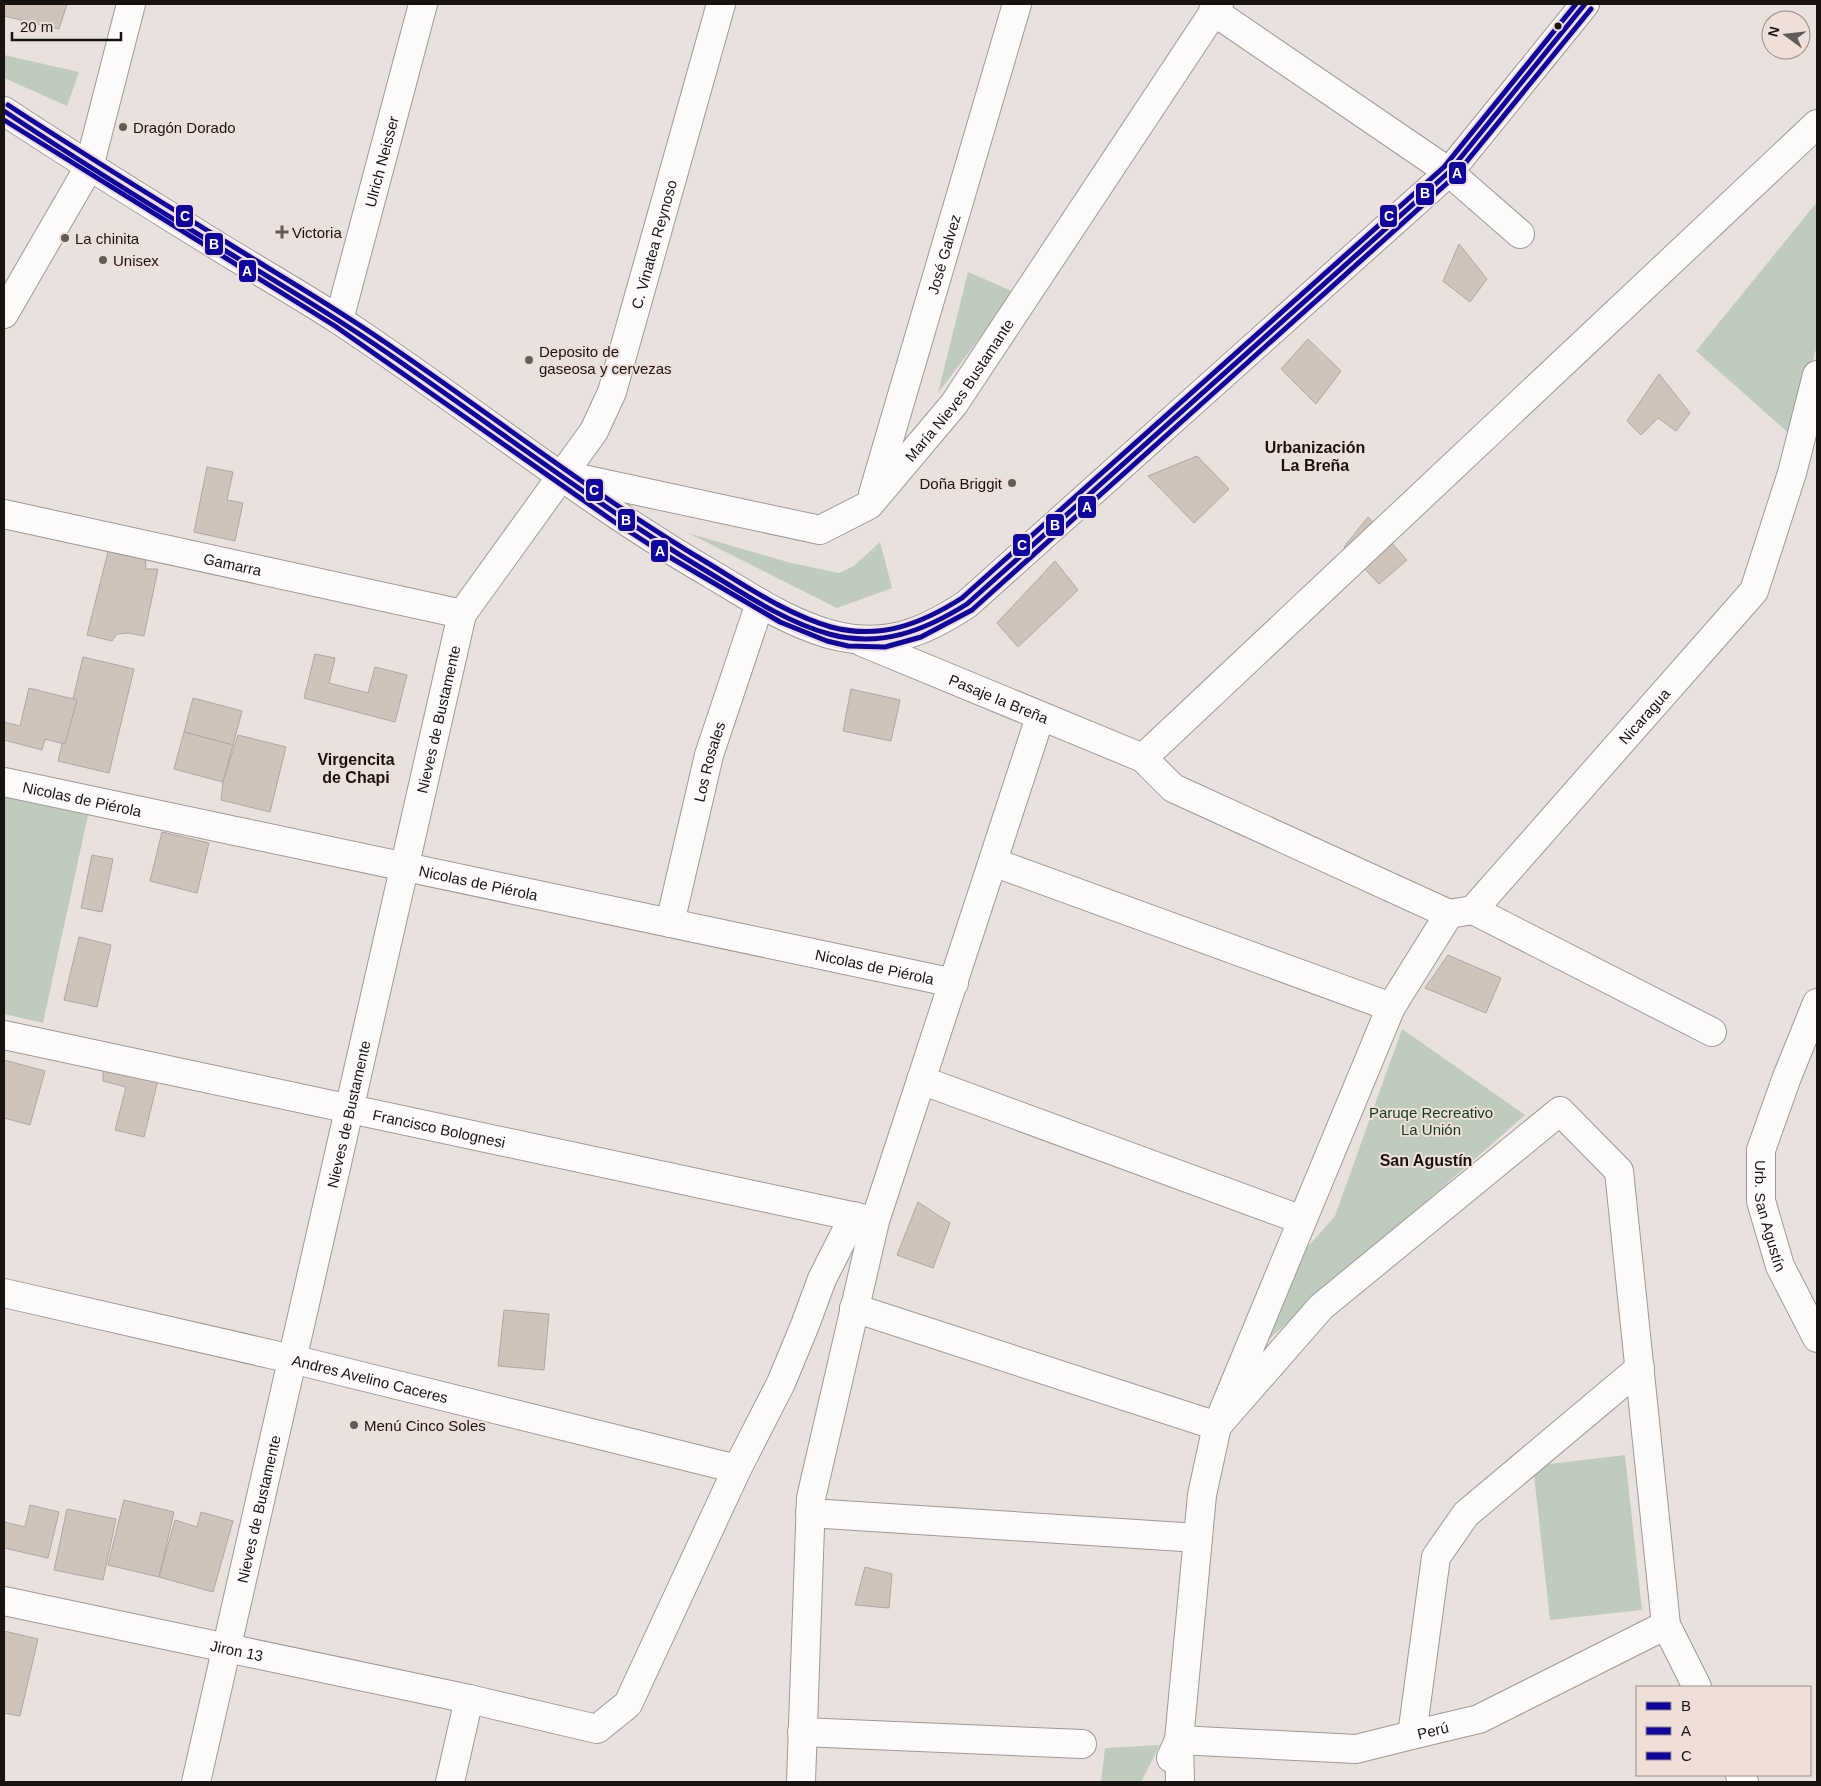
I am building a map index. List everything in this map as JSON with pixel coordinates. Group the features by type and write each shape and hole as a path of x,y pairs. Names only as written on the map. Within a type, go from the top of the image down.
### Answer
{"street":[{"path":"4,314 89,167 131,4"},
{"name":"Ulrich Neisser","path":"339,320 424,4"},
{"name":"C. Vinatea Reynoso","path":"562,474 594,431 612,392 721,4"},
{"name":"José Galvez","path":"869,505 1017,4"},
{"path":"4,111 89,167 339,320 687,560 791,619 828,633 854,639 882,640 910,634 938,624 967,604 1449,172 1585,4"},
{"path":"1216,8 1449,172 1520,234"},
{"name":"María Nieves Bustamante","path":"562,474 820,530 869,505 954,404 1216,8"},
{"path":"1712,1032 1461,912 1173,788 1143,758 1817,124"},
{"name":"Nicaragua","path":"1179,1740 1202,1495 1216,1426 1391,1007 1461,912 1754,590 1792,473 1817,375"},
{"name":"Nieves de Bustamente","path":"196,1782 462,614 562,474"},
{"name":"Gamarra","path":"4,514 462,614"},
{"name":"Los Rosales","path":"670,923 709,755 760,603"},
{"name":"Pasaje la Breña","path":"854,639 1143,758"},
{"path":"737,1469 781,1383 806,1325 822,1279 864,1218 921,1080 1040,717"},
{"name":"Nicolas de Piérola","path":"4,782 954,983"},
{"path":"993,862 1391,1007"},
{"name":"Urb. San Agustín","path":"1817,1003 1787,1077 1761,1150 1761,1201 1780,1266 1817,1338"},
{"name":"Francisco Bolognesi","path":"4,1035 864,1218"},
{"path":"921,1080 1302,1220"},
{"path":"854,1308 1216,1426 1321,1307 1560,1111 1619,1171 1666,1625 1696,1686"},
{"path":"801,1782 811,1498 854,1308 864,1218"},
{"name":"Andres Avelino Caceres","path":"4,1293 292,1358 737,1469"},
{"path":"1412,1735 1436,1557 1466,1514 1640,1368"},
{"name":"Jiron 13","path":"4,1601 469,1699 597,1729 628,1704 737,1469"},
{"path":"810,1512 1198,1538"},
{"name":"Perú","path":"1179,1740 1356,1749 1478,1719 1666,1625"},
{"path":"450,1782 469,1699"},
{"path":"802,1732 1082,1744"},
{"path":"1161,1782 1179,1740"},
{"path":"1179,1740 1180,1782"}],"green space":[{"path":"4,55 79,72 67,106 4,78"},
{"path":"1817,202 1817,345 1794,438 1696,351"},
{"path":"968,272 1014,292 938,393"},
{"path":"688,533 791,563 839,573 854,566 880,542 892,588 837,608"},
{"path":"4,797 88,815 43,1023 4,1014"},
{"name":"Paruqe Recreativo La Unión","path":"1402,1029 1525,1115 1245,1360 1288,1269 1335,1216"},
{"path":"1625,1455 1642,1610 1550,1620 1533,1466"},
{"path":"1160,1745 1141,1782 1101,1782 1105,1748"}],"building":[{"path":"4,4 67,4 59,29 4,16"},
{"path":"1459,244 1487,279 1470,302 1443,281"},
{"path":"1308,339 1341,371 1316,404 1281,369"},
{"path":"1659,374 1690,413 1676,431 1658,418 1641,435 1627,421"},
{"path":"1197,456 1229,489 1194,523 1148,476"},
{"path":"207,467 233,472 227,500 243,503 235,541 194,532"},
{"path":"1368,517 1407,560 1379,584 1344,547"},
{"path":"110,544 145,553 146,569 158,569 144,636 128,633 117,634 112,641 87,635"},
{"path":"1055,561 1078,590 1018,647 997,623"},
{"path":"315,654 335,658 329,683 368,693 375,667 407,675 395,722 304,698"},
{"path":"83,657 134,669 109,773 58,761"},
{"path":"29,688 77,700 65,744 45,739 42,750 4,740 4,722 20,726"},
{"path":"851,689 900,700 891,741 843,731"},
{"path":"193,698 242,711 233,745 184,732"},
{"path":"184,732 233,745 223,782 174,769"},
{"path":"238,735 286,747 270,812 221,800 223,782"},
{"path":"162,832 209,843 197,893 150,881"},
{"path":"92,855 113,859 102,912 81,908"},
{"path":"79,937 111,945 97,1007 64,1000"},
{"path":"1448,955 1501,978 1486,1013 1425,988"},
{"path":"4,1060 45,1071 30,1125 4,1118"},
{"path":"103,1067 158,1080 144,1137 115,1130 126,1087 103,1081"},
{"path":"918,1202 950,1223 933,1268 897,1255"},
{"path":"504,1310 549,1314 544,1370 498,1366"},
{"path":"124,1500 174,1512 159,1577 108,1565"},
{"path":"30,1505 59,1512 48,1558 4,1548 5,1522 25,1527"},
{"path":"67,1509 116,1519 103,1580 54,1570"},
{"path":"201,1512 233,1521 213,1592 159,1577 175,1520 197,1527"},
{"path":"865,1567 892,1574 889,1608 855,1605"},
{"path":"4,1631 38,1639 20,1716 4,1713"}],"transit line":[{"name":"C","path":"8,105 351,319 626,511 736,580 798,615 831,627 866,632 900,627 915,622 962,598 1444,167 1576,4"},
{"name":"B","path":"4,111 113,182 286,287 386,352 622,518 764,606 796,622 829,634 848,638 884,638 918,629 951,614 967,604 1449,172 1585,4"},
{"name":"A","path":"4,120 335,326 613,521 661,552 780,622 827,641 848,646 885,647 921,637 972,610 1454,177 1591,9"}],"place":[{"name":"Dragón Dorado","path":"123,127"},
{"name":"Victoria","path":"282,232"},
{"name":"La chinita","path":"65,238"},
{"name":"Unisex","path":"103,260"},
{"name":"Deposito de gaseosa y cervezas","path":"529,360"},
{"name":"Doña Briggit","path":"1012,483"},
{"name":"Menú Cinco Soles","path":"354,1425"}],"district":[{"name":"Urbanización La Breña","path":"1315,456"},
{"name":"Virgencita de Chapi","path":"356,768"},
{"name":"San Agustín","path":"1426,1160"}]}
